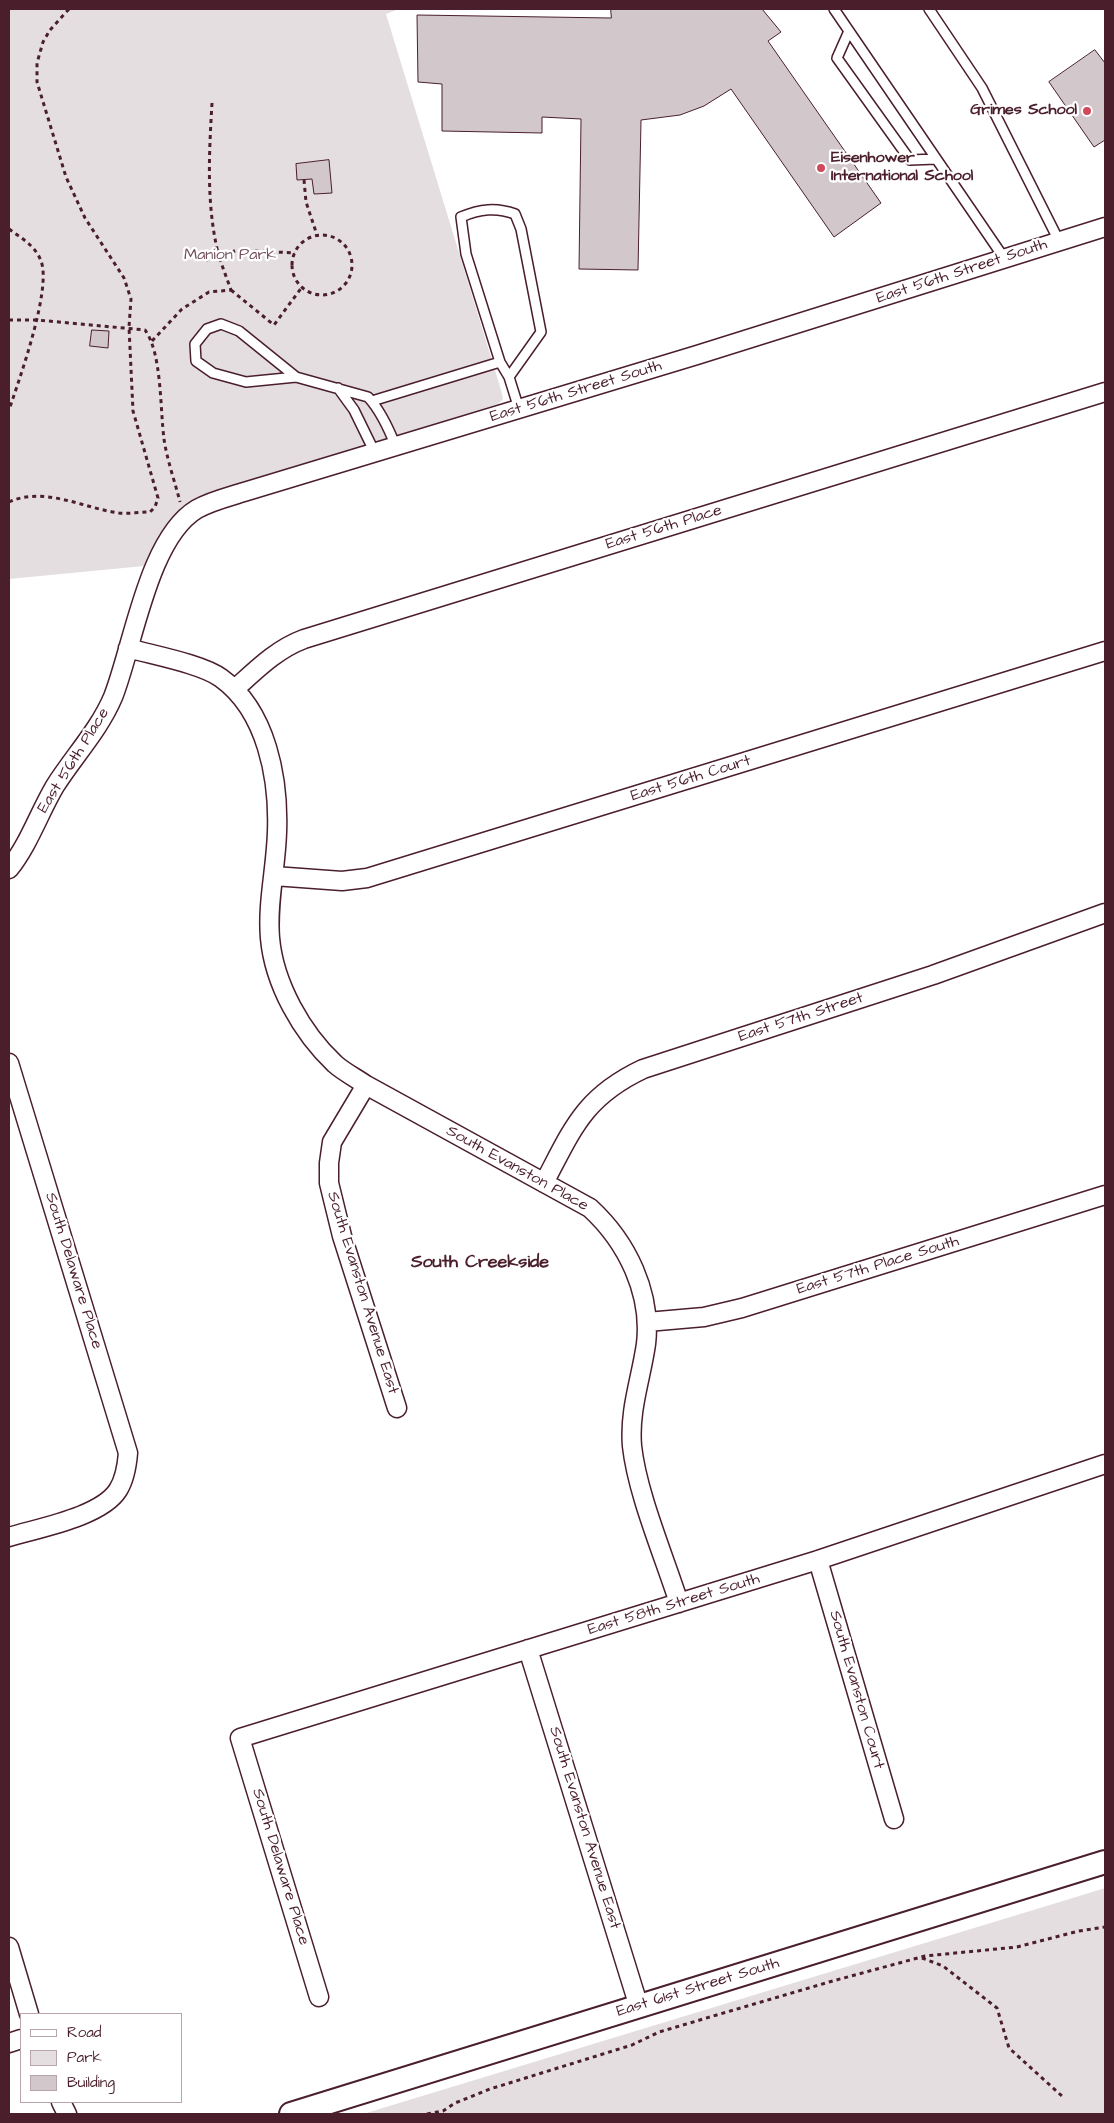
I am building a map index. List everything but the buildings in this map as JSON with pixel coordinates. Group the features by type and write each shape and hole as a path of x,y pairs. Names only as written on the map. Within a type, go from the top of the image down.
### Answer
{"street":[{"name":"East 56th Street South","path":"128,648 145,590 168,541 197,510 244,492 396,447 1105,227"},
{"name":"East 56th Place","path":"235,689 274,655 288,645 304,639 1105,392"},
{"name":"East 56th Place","path":"9,868 18,858 55,786 98,725 112,698 128,648"},
{"path":"128,648 199,668 219,676 235,689 252,712 261,731 273,777 277,832 270,914 270,939 274,960 286,991 305,1028 336,1065 366,1085"},
{"name":"East 56th Court","path":"274,876 342,881 367,878 1105,651"},
{"name":"East 57th Street","path":"544,1183 580,1117 606,1089 630,1075 643,1069 933,975 1105,913"},
{"name":"South Delaware Place","path":"9,1063 128,1453 123,1479 118,1490 102,1506 84,1514 9,1537"},
{"name":"South Evanston Place","path":"366,1085 590,1208 605,1222 620,1242 634,1268 643,1294 647,1322 646,1345 631,1417 632,1447 640,1483 679,1603"},
{"name":"South Evanston Avenue East","path":"366,1085 332,1142 329,1162 329,1183 340,1229 396,1408"},
{"name":"East 57th Place South","path":"647,1322 704,1317 742,1308 1105,1195"},
{"name":"East 58th Street South","path":"240,1738 818,1560 1105,1465"},
{"name":"South Evanston Court","path":"818,1560 894,1819"},
{"name":"South Evanston Avenue East","path":"528,1649 639,2007"},
{"name":"South Delaware Place","path":"240,1738 319,1997"},
{"name":"East 61st Street South","path":"291,2114 1105,1862"},
{"path":"9,1947 29,2013"},
{"path":"62,2103 68,2114"}],"lane":[{"path":"834,9 1004,258"},
{"path":"929,9 982,88 1059,241"},
{"path":"849,31 838,58 910,160 936,159"},
{"path":"509,377 540,332 521,230 515,214 503,210 478,210 461,217 466,254 500,362 509,377 519,409"},
{"path":"296,377 239,331 221,324 207,330 195,344 196,361 213,372 246,382 296,377 368,397 389,429 396,447"},
{"path":"372,401 500,362"},
{"path":"338,388 354,410 375,453"}],"path":[{"path":"9,502 22,496 52,498 120,513 150,512 155,507 158,498 134,411 129,327 131,299 124,278 85,218 66,177 37,82 37,62 42,42 50,30 70,9"},
{"path":"212,103 208,168 215,238 219,257 231,290 274,325 302,287"},
{"path":"304,180 306,202 316,235"},
{"path":"9,229 29,243 42,263 43,279 37,320 25,366 9,410"},
{"path":"316,235 332,236 340,240 347,247 351,256 351,275 346,284 328,295 318,295 302,287 294,276 292,266 294,253 304,240 316,235"},
{"path":"206,260 237,250 294,253"},
{"path":"151,341 182,309 210,292 231,290"},
{"path":"9,320 37,320 129,327 145,330 151,341 161,392 164,439 181,505"},
{"path":"427,2114 443,2111 455,2103 490,2089 632,2045 659,2032 781,1995 921,1957 1017,1947 1105,1927"},
{"path":"921,1957 943,1966 997,2008 1009,2048 1063,2098"}],"green space":[{"name":"Manion Park","path":"9,9 399,9 386,14 503,399 498,404 202,496 166,525 144,566 9,579"},
{"path":"1105,1888 1105,2114 363,2114 1076,1897"}],"place":[{"name":"Grimes School","path":"1087,111"},
{"name":"Eisenhower International School","path":"821,168"}],"district":[{"name":"South Creekside","path":"480,1263"}]}
